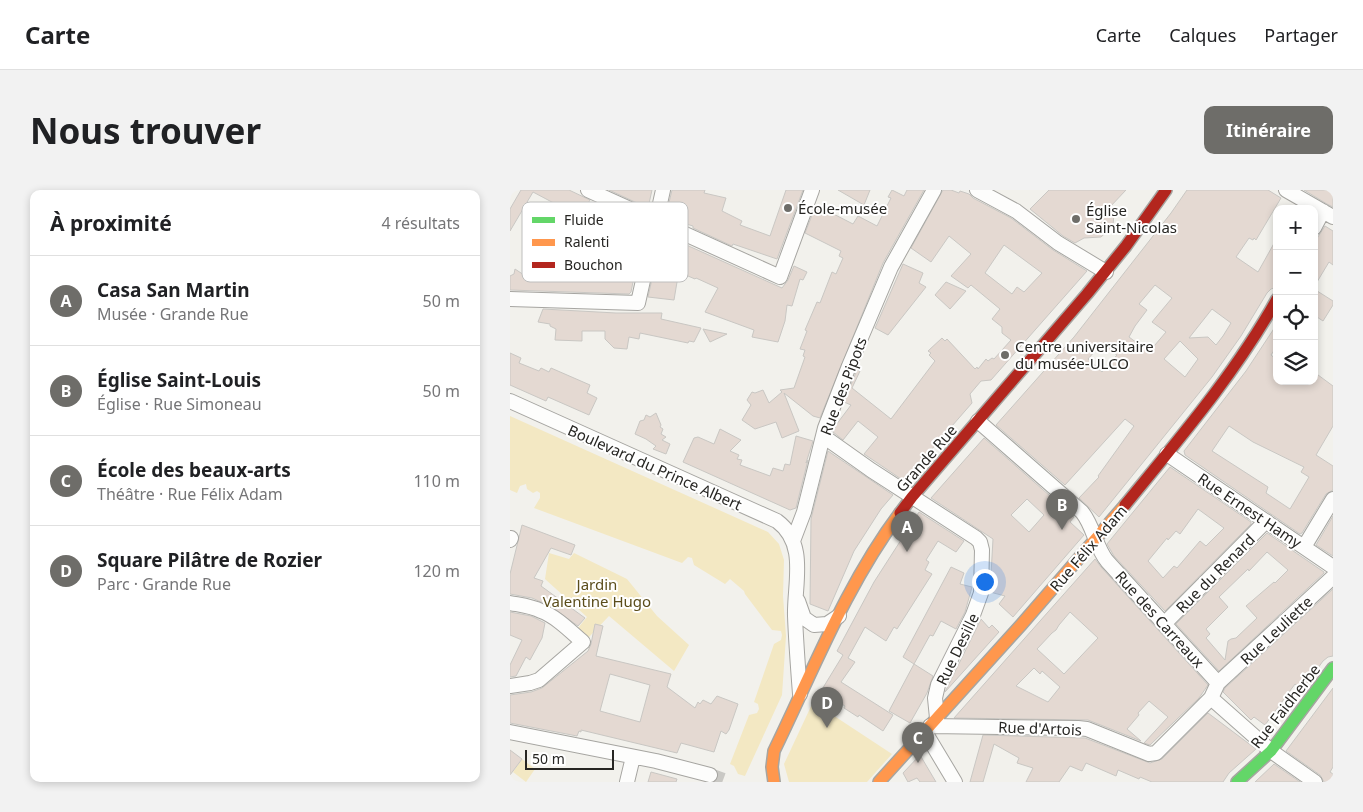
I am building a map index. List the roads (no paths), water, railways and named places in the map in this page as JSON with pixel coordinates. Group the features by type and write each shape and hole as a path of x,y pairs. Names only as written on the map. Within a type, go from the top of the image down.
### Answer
{"main road":[{"name":"Grande Rue","path":"773,782 774,751 840,616 874,552 912,497 1106,272 1166,190"},
{"name":"Rue Félix Adam","path":"879,782 1096,540 1197,416 1239,360 1273,306"},
{"name":"Rue Faidherbe","path":"1237,782 1271,751 1333,668"}],"street":[{"path":"588,190 614,202"},
{"path":"688,236 780,277 812,190"},
{"name":"Rue des Pipots","path":"793,541 804,512 823,436 849,366 891,267 934,190"},
{"path":"977,190 1016,211 1058,243 1106,272"},
{"path":"1286,190 1328,214 1318,224"},
{"path":"510,299 638,303 643,282"},
{"name":"Boulevard du Prince Albert","path":"510,401 777,521 787,530 793,541"},
{"name":"Rue des Carreaux","path":"978,421 1082,512 1090,524 1107,561 1218,683"},
{"name":"Rue Desille","path":"823,436 980,542 982,550 982,593 938,685 931,725"},
{"name":"Rue Ernest Hamy","path":"1167,454 1333,566"},
{"path":"1304,547 1333,499"},
{"name":"Rue du Renard","path":"1164,624 1266,521"},
{"path":"793,541 797,556 795,615 800,697"},
{"name":"Rue Leuliette","path":"1218,683 1333,577"},
{"path":"797,593 802,614 810,624 818,626 827,624 840,616"},
{"path":"510,603 547,613 583,642 538,680 510,686"},
{"path":"1218,683 1211,698 1271,751 1315,782"},
{"name":"Rue d'Artois","path":"931,725 1087,729 1152,754 1159,751 1211,698"},
{"path":"931,725 954,782"},
{"path":"510,732 710,775"},
{"path":"627,782 633,757"}],"tunnel":[{"path":"710,775 729,782"}],"place":[{"name":"École-musée","path":"788,208"},
{"name":"Église Saint-Nicolas","path":"1076,219"},
{"name":"Centre universitaire du musée-ULCO","path":"1005,355"},
{"name":"Église Saint-Louis","path":"1062,530"},
{"name":"Casa San Martin","path":"907,552"},
{"name":"Square Pilâtre de Rozier","path":"827,728"},
{"name":"École des beaux-arts","path":"918,763"}],"park label":[{"name":"Jardin Valentine Hugo","path":"597,592"}]}
